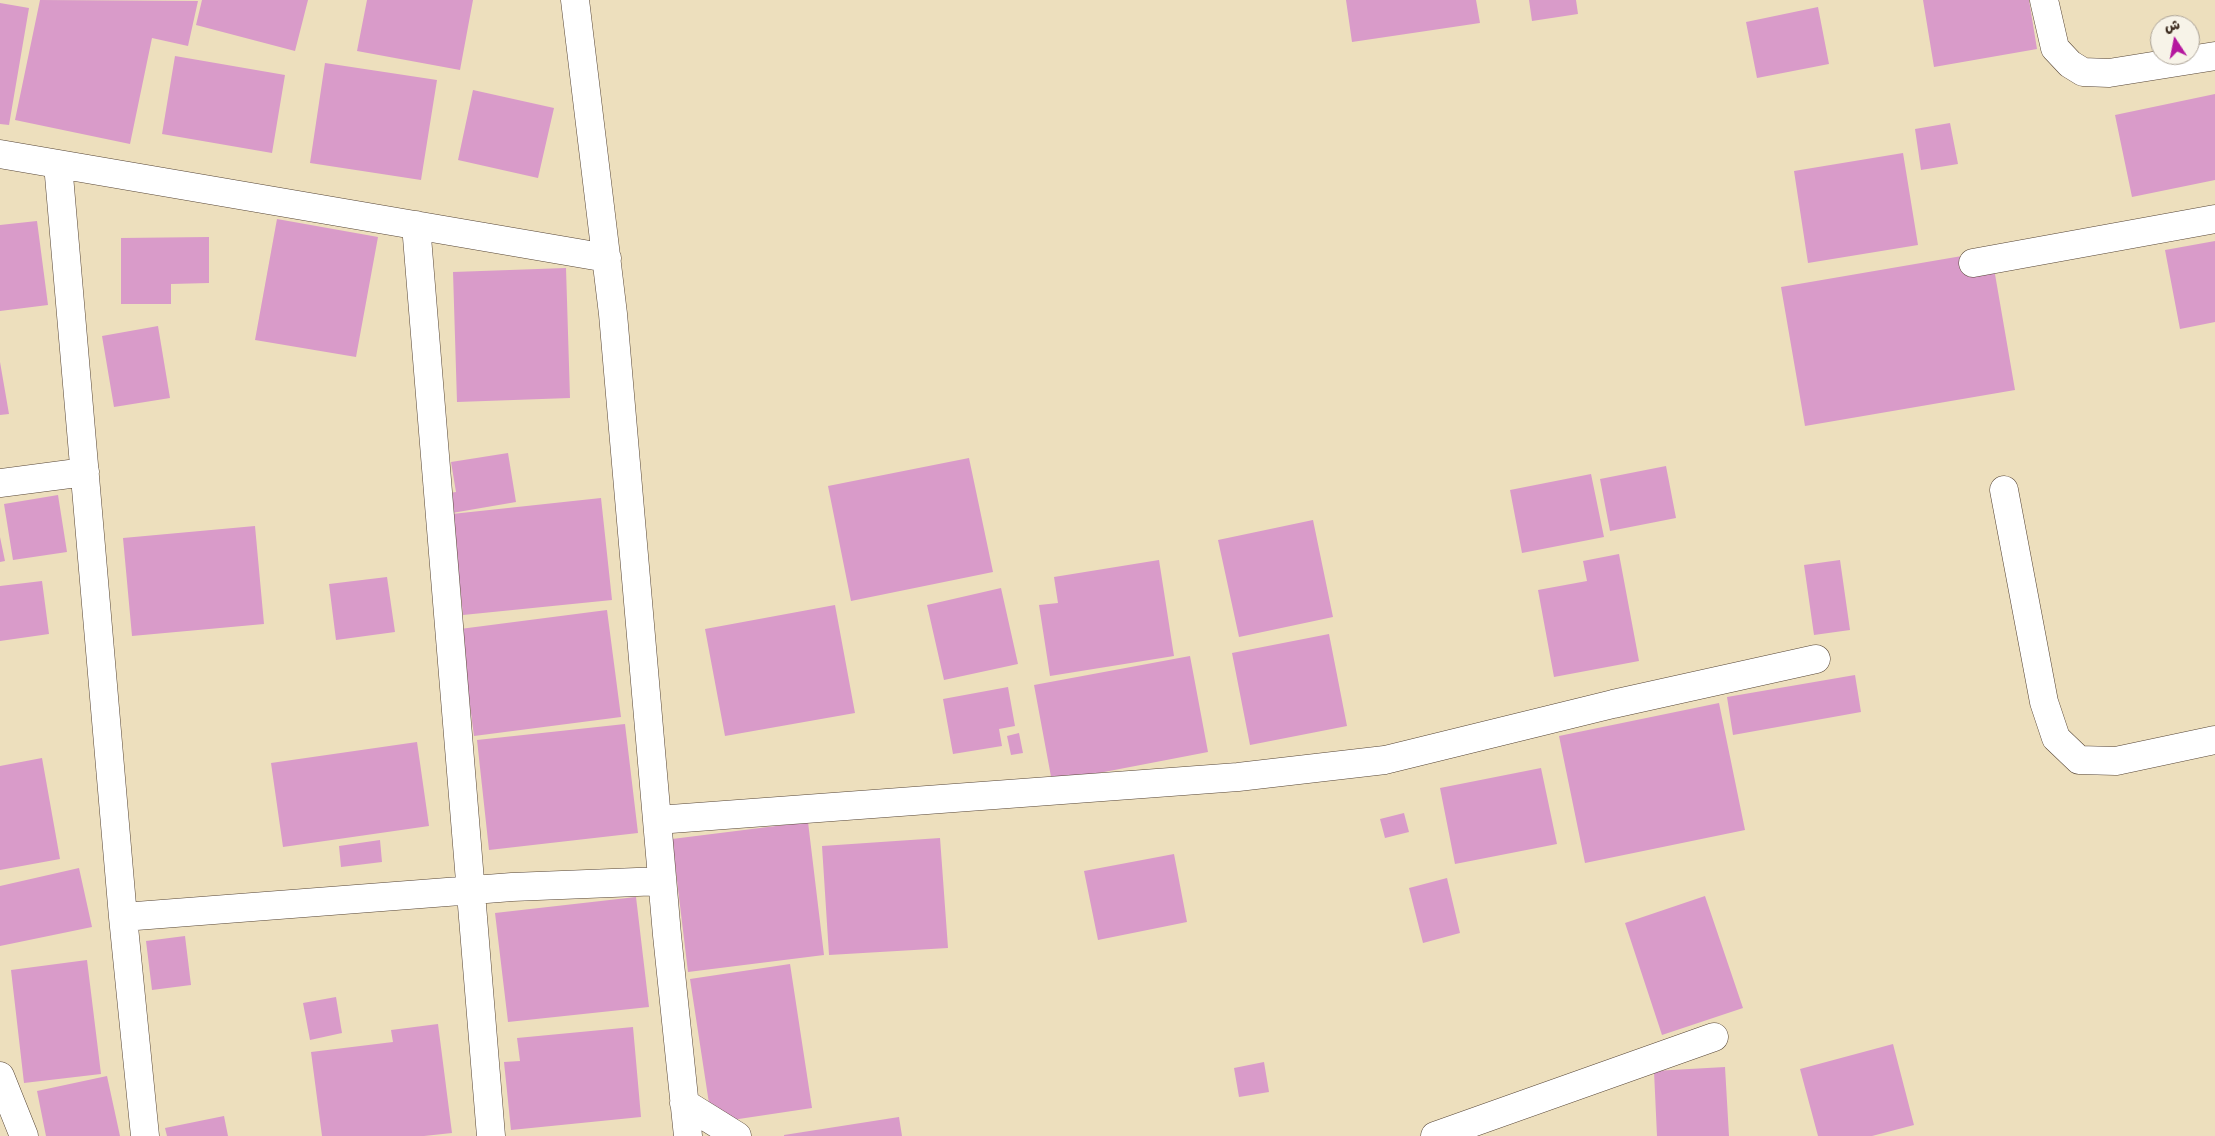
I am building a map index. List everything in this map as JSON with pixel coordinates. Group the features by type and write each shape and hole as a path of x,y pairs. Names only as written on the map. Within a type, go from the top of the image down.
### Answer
{"street":[{"path":"575,0 607,258 662,881 688,1136"},
{"path":"2044,0 2056,48 2070,64 2083,72 2109,73 2215,56"},
{"path":"0,154 607,258"},
{"path":"58,164 122,917 145,1136"},
{"path":"1973,263 2215,219"},
{"path":"416,225 491,1136"},
{"path":"0,483 85,472"},
{"path":"2004,490 2044,702 2056,738 2079,760 2116,761 2215,740"},
{"path":"657,820 1238,777 1385,760 1613,704 1816,659"},
{"path":"122,917 471,890 662,881"},
{"path":"1435,1136 1714,1037"},
{"path":"0,1076 24,1136"},
{"path":"684,1103 737,1136"}],"building":[{"path":"40,0 198,1 188,46 152,38 130,144 15,120"},
{"path":"202,0 308,0 295,51 196,25"},
{"path":"367,0 473,0 460,70 357,51"},
{"path":"1346,0 1476,0 1480,23 1352,42"},
{"path":"1529,0 1576,0 1578,14 1532,21"},
{"path":"1923,0 2029,0 2037,49 1934,67"},
{"path":"0,3 29,8 9,125 0,124"},
{"path":"1818,7 1829,64 1757,78 1746,22"},
{"path":"175,56 285,75 272,153 162,134"},
{"path":"325,63 437,80 421,180 310,163"},
{"path":"473,90 554,108 538,178 458,160"},
{"path":"2215,94 2215,180 2132,197 2115,115"},
{"path":"1950,123 1958,164 1921,170 1915,129"},
{"path":"1903,153 1918,245 1808,263 1794,171"},
{"path":"277,219 378,237 356,357 255,340"},
{"path":"37,221 48,305 0,311 0,225"},
{"path":"209,237 209,283 171,284 171,304 121,304 121,238"},
{"path":"2215,241 2215,322 2180,329 2165,250"},
{"path":"1991,251 2015,390 1805,426 1781,287"},
{"path":"566,268 570,398 457,402 453,272"},
{"path":"158,326 170,398 114,407 102,336"},
{"path":"0,362 9,414 0,415"},
{"path":"508,453 516,502 452,513 449,493 456,492 451,462"},
{"path":"969,458 993,572 851,601 828,486"},
{"path":"1666,466 1676,518 1610,531 1600,479"},
{"path":"1591,474 1604,537 1522,553 1510,490"},
{"path":"58,495 67,552 13,560 4,504"},
{"path":"601,498 612,600 463,615 452,514"},
{"path":"1313,520 1333,617 1239,637 1218,540"},
{"path":"255,526 264,624 132,636 123,538"},
{"path":"0,537 5,561 0,562"},
{"path":"1619,554 1639,661 1554,677 1538,590 1587,581 1583,561"},
{"path":"1159,560 1174,656 1050,676 1039,605 1058,603 1054,577"},
{"path":"1840,560 1850,630 1814,635 1804,565"},
{"path":"387,577 395,632 336,640 329,584"},
{"path":"42,581 49,634 0,641 0,586"},
{"path":"1001,588 1018,664 944,680 927,605"},
{"path":"835,605 855,713 725,736 705,629"},
{"path":"607,610 621,717 474,736 460,629"},
{"path":"1329,634 1347,726 1250,745 1232,653"},
{"path":"1190,656 1208,752 1052,782 1034,685"},
{"path":"1855,675 1861,712 1733,735 1727,697"},
{"path":"1008,687 1015,726 999,729 1002,746 953,754 943,699"},
{"path":"1719,703 1745,830 1585,863 1559,736"},
{"path":"625,724 638,833 489,850 477,740"},
{"path":"1019,733 1023,753 1011,755 1007,736"},
{"path":"417,742 429,826 283,847 271,763"},
{"path":"42,758 60,859 0,870 0,766"},
{"path":"1541,768 1557,844 1455,864 1440,788"},
{"path":"1404,813 1409,832 1385,838 1380,819"},
{"path":"808,822 824,955 688,972 672,839"},
{"path":"940,838 948,948 829,955 822,846"},
{"path":"380,840 382,862 341,867 339,846"},
{"path":"1174,854 1187,922 1098,940 1084,871"},
{"path":"79,868 92,927 0,946 0,886"},
{"path":"1447,878 1460,933 1423,943 1409,888"},
{"path":"1705,896 1743,1008 1662,1035 1625,923"},
{"path":"636,897 649,1007 508,1022 495,913"},
{"path":"185,936 191,985 152,990 146,941"},
{"path":"87,960 101,1074 24,1083 11,970"},
{"path":"790,964 812,1108 712,1123 690,979"},
{"path":"336,997 342,1033 310,1040 303,1003"},
{"path":"438,1024 452,1133 424,1136 322,1136 311,1052 393,1042 391,1030"},
{"path":"633,1027 641,1117 511,1130 504,1062 520,1061 517,1038"},
{"path":"1893,1044 1914,1125 1872,1136 1818,1136 1800,1069"},
{"path":"1264,1062 1269,1092 1239,1097 1234,1068"},
{"path":"1725,1067 1729,1136 1657,1136 1654,1071"},
{"path":"107,1076 120,1136 46,1136 37,1091"},
{"path":"224,1116 228,1136 167,1136 165,1128"},
{"path":"899,1117 902,1136 784,1136 784,1135"}]}
